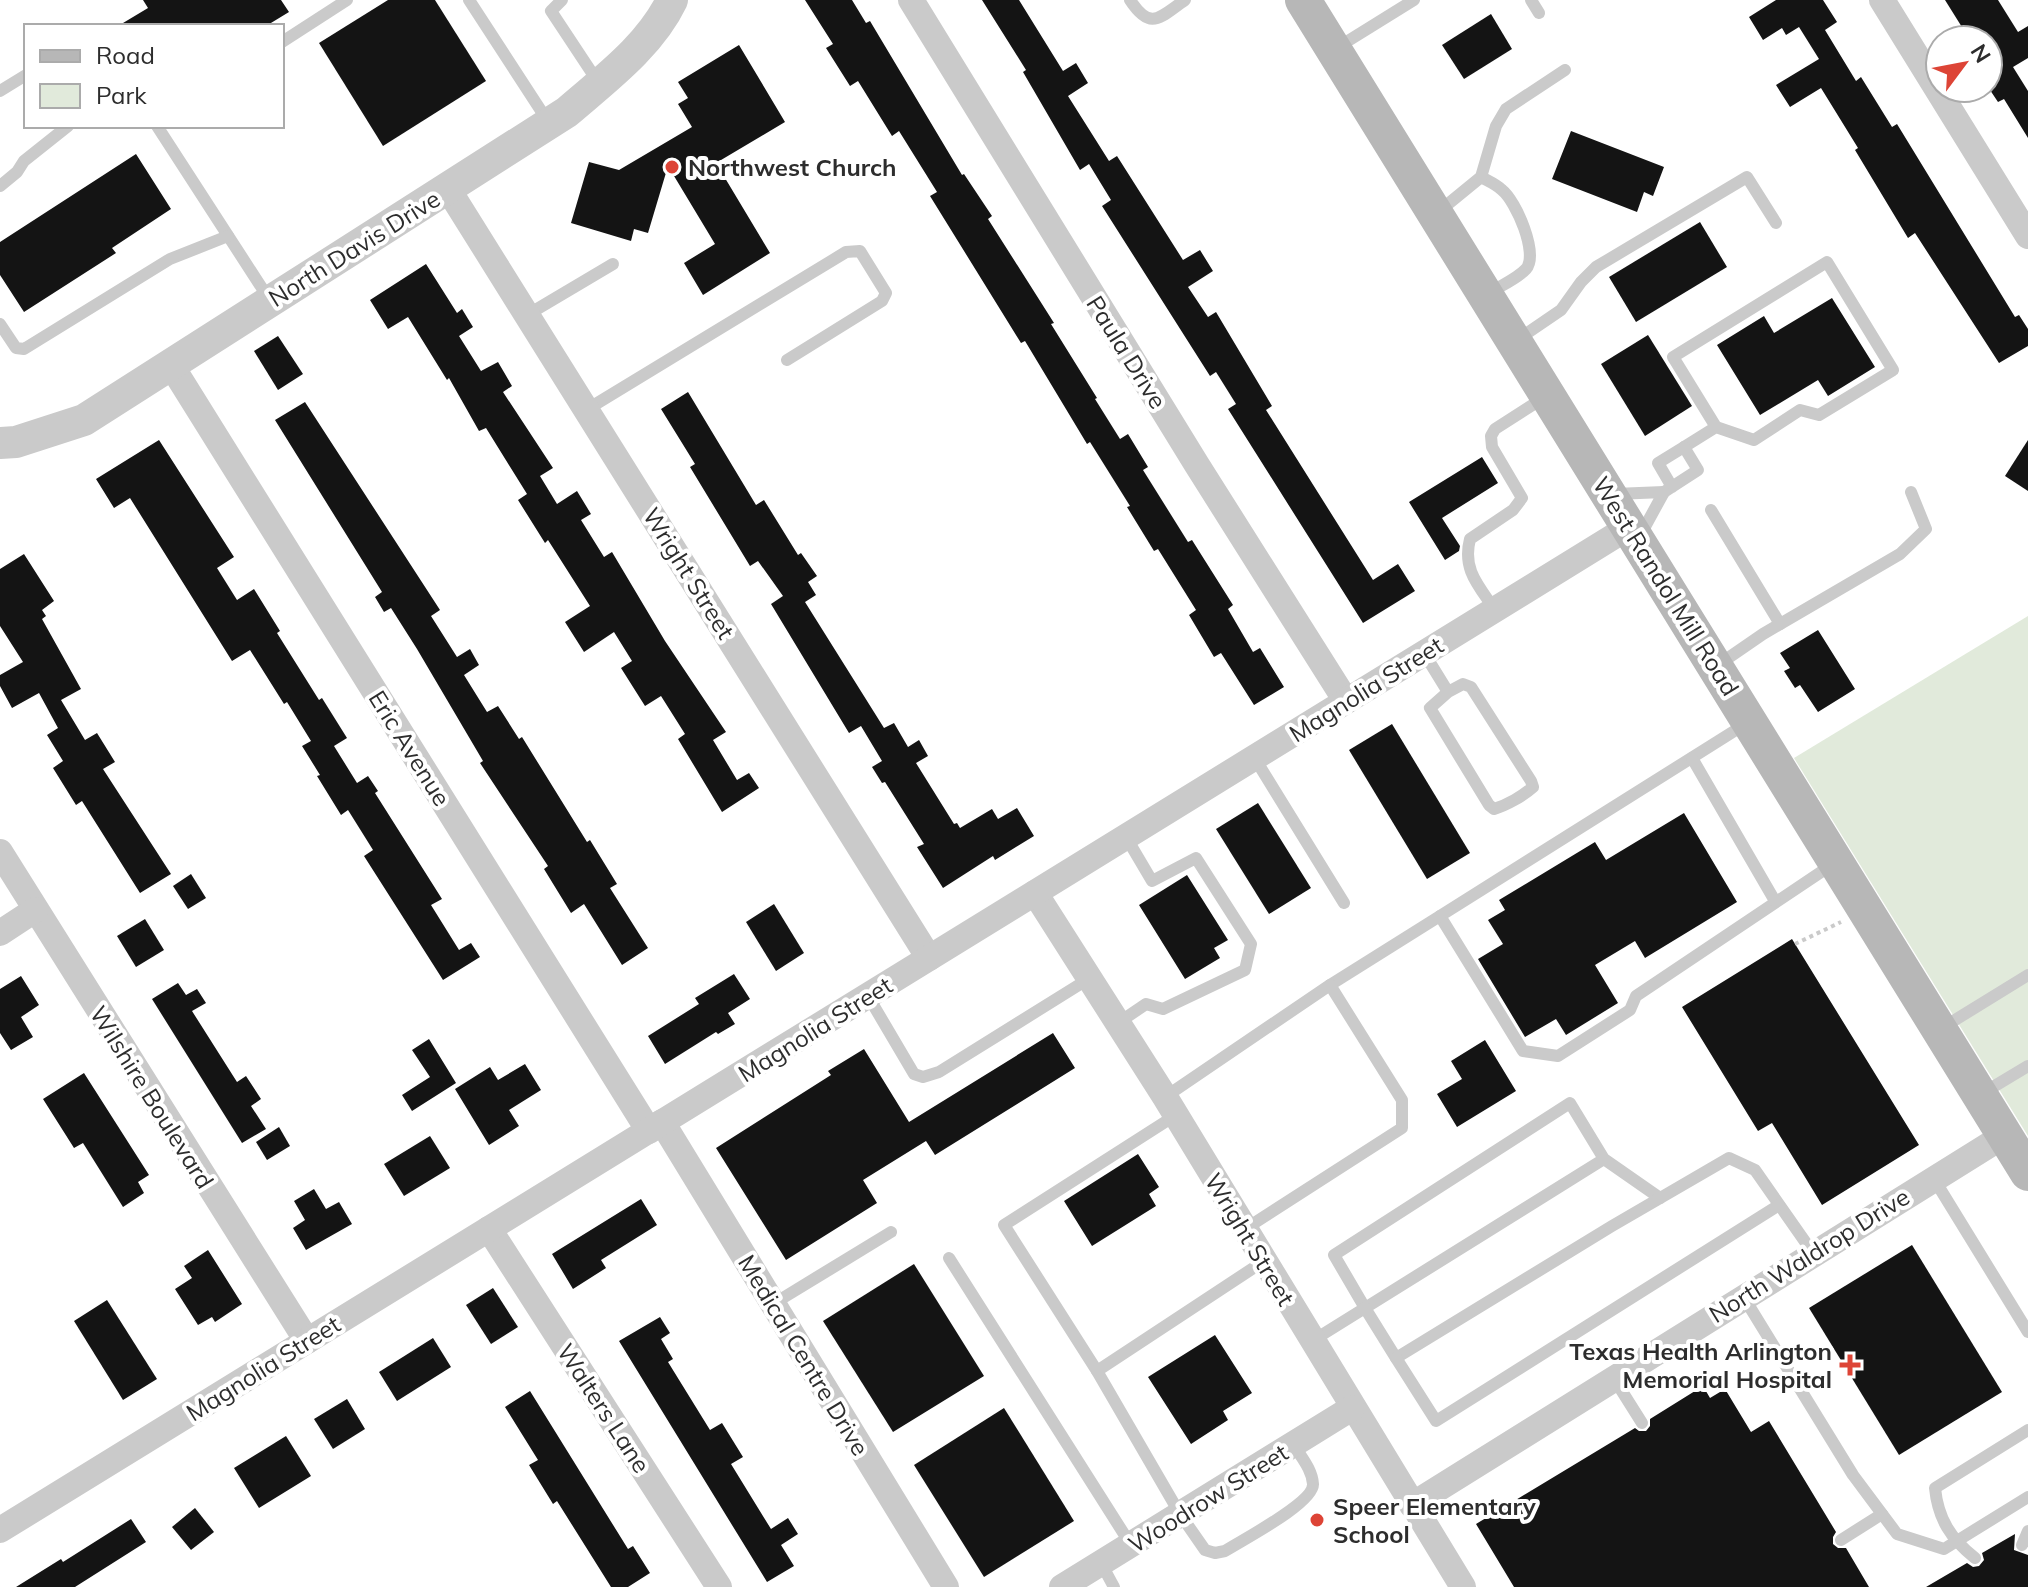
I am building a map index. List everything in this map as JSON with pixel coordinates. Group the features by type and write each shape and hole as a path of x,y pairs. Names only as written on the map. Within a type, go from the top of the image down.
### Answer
{"main road":[{"name":"West Randol Mill Road","path":"1303,0 2028,1173"}],"street":[{"name":"North Davis Drive","path":"0,443 16,442 84,420 567,112 662,21 672,0"},
{"name":"Paula Drive","path":"911,0 1346,701"},
{"path":"1882,0 2028,236"},
{"name":"Wright Street","path":"448,189 929,958"},
{"name":"Eric Avenue","path":"171,365 655,1126"},
{"name":"Magnolia Street","path":"0,1530 1424,653 1633,534"},
{"name":"Wilshire Boulevard","path":"0,852 307,1341"},
{"name":"Wright Street","path":"1035,893 1170,1106 1463,1587"},
{"path":"0,933 35,910"},
{"name":"Medical Centre Drive","path":"655,1126 773,1304 946,1587"},
{"name":"North Waldrop Drive","path":"1412,1505 2005,1135"},
{"name":"Walters Lane","path":"489,1229 719,1587"},
{"name":"Woodrow Street","path":"1062,1587 1352,1408"}],"lane":[{"path":"284,41 347,0"},
{"path":"469,0 549,123"},
{"path":"562,0 551,11 599,83"},
{"path":"1130,0 1142,17 1149,19 1158,18 1185,0"},
{"path":"1334,49 1414,0"},
{"path":"1531,0 1539,13"},
{"path":"1436,214 1481,177 1496,126 1506,109 1565,70"},
{"path":"0,91 24,76"},
{"path":"0,186 17,172 24,161 65,128"},
{"path":"162,130 271,301"},
{"path":"1481,177 1503,190 1516,207 1526,234 1530,261 1525,270 1486,295"},
{"path":"1515,342 1561,310 1596,267 1747,177 1776,223"},
{"path":"0,324 16,348 24,349 170,259 228,236"},
{"path":"586,410 846,252 860,251 886,293 882,301 787,360"},
{"path":"1827,262 1893,370 1819,415 1800,410 1754,440 1716,427 1673,357 1827,262"},
{"path":"527,315 613,264"},
{"path":"1495,610 1468,570 1467,549 1470,539 1513,510 1522,498 1492,447 1491,436 1495,429 1548,395"},
{"path":"1668,489 1658,463 1716,427"},
{"path":"1633,534 1668,489 1698,470 1684,447"},
{"path":"1609,494 1668,489"},
{"path":"1716,667 1780,624 1900,554 1926,529 1911,492"},
{"path":"1711,510 1780,624"},
{"path":"1424,653 1448,692"},
{"path":"1463,684 1471,687 1531,781 1533,787 1528,792 1500,808 1494,809 1489,805 1430,708 1448,692 1463,684"},
{"path":"1294,1445 1309,1469 1313,1486 1311,1494 1225,1551 1215,1553 1205,1550 1004,1225 1170,1106 1330,985 1750,722"},
{"path":"1254,757 1344,903"},
{"path":"1692,758 1775,901"},
{"path":"1118,1023 1146,1004 1163,1009 1245,970 1251,944 1196,858 1152,881 1126,837"},
{"path":"1440,916 1523,1051 1558,1056 1630,1010 1636,996 1836,862"},
{"path":"1940,1029 2028,975"},
{"path":"868,996 914,1074 923,1077 939,1072 1090,978"},
{"path":"1245,1229 1402,1128 1402,1100 1330,985"},
{"path":"1980,1095 2028,1066"},
{"path":"1660,1198 1604,1159 1570,1103 1334,1255 1436,1421 1779,1205"},
{"path":"1396,1358 1729,1158 1755,1170 1813,1253"},
{"path":"1312,1341 1604,1159"},
{"path":"1934,1179 2028,1332"},
{"path":"773,1304 891,1232"},
{"path":"949,1258 1131,1545"},
{"path":"1097,1371 1264,1261"},
{"path":"1743,1296 1853,1475 1897,1534 1944,1549 2028,1497"},
{"path":"1613,1377 1642,1423"},
{"path":"1975,1558 1955,1542 1937,1508 1935,1488 2028,1430"},
{"path":"1841,1540 1882,1514"},
{"path":"2022,1545 2028,1531"},
{"path":"1101,1563 1114,1587"}],"path":[{"path":"1795,944 1843,921"}],"green space":[{"path":"2028,616 2028,1136 1794,758"}],"building":[{"path":"143,0 281,0 289,12 269,24 121,24 148,8"},
{"path":"388,0 435,0 486,81 383,146 319,43"},
{"path":"805,0 852,0 866,23 870,21 962,175 992,216 988,219 1054,323 1051,324 1095,399 1120,439 1128,434 1148,467 1143,470 1188,542 1192,540 1233,605 1228,609 1253,652 1260,648 1284,687 1254,705 1221,653 1214,657 1189,615 1196,610 1158,549 1154,551 1127,507 1130,506 1090,442 1087,444 1025,341 1021,343 930,196 937,192 899,131 892,136 858,81 850,86 826,48 833,44"},
{"path":"982,0 1019,0 1063,71 1076,63 1088,83 1068,96 1109,161 1117,156 1183,260 1200,250 1213,271 1188,287 1208,317 1216,312 1272,406 1266,410 1373,580 1398,564 1415,591 1363,623 1228,409 1236,404 1216,372 1210,376 1102,206 1111,200 1089,164 1080,170 1023,72 1026,70"},
{"path":"1776,0 1823,0 1837,22 1825,30 1856,81 1861,77 1892,127 1897,124 2015,317 2019,315 2028,329 2028,346 1999,363 1915,233 1908,238 1821,88 1790,107 1776,85 1819,59 1799,27 1786,35 1782,28 1763,40 1749,17"},
{"path":"1945,0 1998,0 2018,32 2028,26 2028,58 2013,67 2028,91 2028,138 2004,99 2004,24 1960,24"},
{"path":"1491,14 1512,49 1464,79 1442,45"},
{"name":"Northwest Church","path":"739,45 785,122 716,163 770,253 703,295 684,263 715,244 668,166 648,233 634,229 631,241 571,223 589,162 619,170 692,127 678,104 688,98 678,82"},
{"path":"1571,131 1664,167 1653,196 1644,192 1637,212 1552,179"},
{"path":"136,154 171,209 112,248 116,253 24,312 0,275 0,242"},
{"path":"1700,222 1727,267 1636,322 1609,277"},
{"path":"426,264 457,313 462,309 473,327 459,336 481,371 498,362 512,386 503,392 553,468 540,476 557,504 577,491 591,514 581,520 604,557 612,552 665,641 726,732 713,740 737,780 749,773 759,788 722,812 678,739 685,734 661,696 645,706 621,668 632,661 614,632 584,652 565,622 590,606 518,500 527,494 486,428 479,431 449,378 447,380 408,317 388,329 370,300"},
{"path":"1832,298 1875,367 1828,396 1818,380 1760,415 1717,345 1764,316 1774,333"},
{"path":"1648,335 1692,406 1645,436 1601,364"},
{"path":"278,336 303,374 278,390 254,351"},
{"path":"688,392 756,505 764,500 798,555 801,553 817,576 808,582 816,595 805,602 884,728 894,723 908,747 919,740 928,756 916,763 954,824 957,823 960,828 992,809 998,819 1017,808 1034,836 995,860 993,856 943,888 917,847 924,844 872,767 882,761 861,726 849,733 771,604 783,596 758,561 750,566 690,467 695,464 661,409"},
{"path":"305,402 440,610 431,616 457,657 470,649 479,665 464,675 487,712 498,706 519,739 522,737 617,884 610,888 648,948 622,965 584,904 571,913 544,869 548,866 480,763 483,761 417,649 391,608 384,612 375,597 382,592 275,420"},
{"path":"159,440 234,557 217,568 237,600 254,589 280,631 277,633 347,738 334,746 357,783 368,776 378,791 375,793 442,899 431,905 459,950 471,943 480,957 443,980 364,856 373,850 348,810 341,815 317,776 320,775 302,746 311,741 287,702 284,704 250,650 232,661 130,498 114,508 96,479"},
{"path":"2028,440 2028,491 2005,476"},
{"path":"1482,457 1498,483 1442,518 1460,546 1459,551 1445,560 1409,502"},
{"path":"24,554 54,601 42,610 46,616 42,619 81,689 61,700 85,740 97,733 115,762 103,769 171,874 140,893 82,801 76,805 53,768 63,761 47,735 58,728 39,693 12,708 0,686 0,675 23,662 0,626 0,569"},
{"path":"1818,630 1855,689 1818,712 1800,685 1795,688 1784,671 1790,668 1780,653"},
{"path":"1392,724 1470,853 1427,879 1349,750"},
{"path":"1258,803 1311,888 1269,914 1216,829"},
{"path":"1684,813 1737,902 1645,958 1635,941 1595,965 1618,1003 1566,1035 1556,1019 1525,1037 1478,959 1503,944 1488,920 1505,910 1499,900 1595,842 1606,860"},
{"path":"191,874 206,898 188,909 173,886"},
{"path":"1187,875 1228,940 1214,948 1220,958 1185,979 1139,905"},
{"path":"774,904 804,953 776,971 746,922"},
{"path":"145,919 164,950 136,967 117,936"},
{"path":"1792,939 1919,1145 1822,1205 1772,1123 1758,1131 1682,1007"},
{"path":"734,974 750,999 728,1013 735,1024 718,1034 716,1032 665,1064 648,1036 699,1004 695,998"},
{"path":"21,976 39,1005 21,1017 33,1037 11,1050 0,1033 0,989"},
{"path":"178,983 186,995 197,989 206,1003 192,1011 237,1082 246,1076 261,1099 251,1106 266,1129 242,1143 152,999"},
{"path":"1053,1033 1075,1068 935,1155 926,1141 863,1180 877,1203 786,1260 716,1148 831,1075 828,1071 864,1049 909,1122"},
{"path":"429,1039 456,1083 412,1111 402,1095 430,1077 412,1050"},
{"path":"1485,1040 1516,1091 1457,1127 1437,1094 1462,1079 1451,1061"},
{"path":"525,1064 541,1090 509,1110 519,1126 489,1145 455,1089 490,1067 498,1080"},
{"path":"84,1073 149,1175 138,1182 144,1193 123,1207 83,1143 74,1148 43,1099"},
{"path":"279,1127 290,1146 267,1160 256,1142"},
{"path":"430,1136 450,1168 404,1196 384,1164"},
{"path":"1138,1154 1159,1187 1149,1194 1156,1206 1092,1246 1064,1201"},
{"path":"314,1189 326,1209 339,1202 352,1224 306,1250 293,1228 305,1220 294,1201"},
{"path":"641,1199 657,1225 601,1260 606,1268 573,1289 552,1254"},
{"path":"1912,1245 2002,1392 1899,1455 1809,1308"},
{"path":"208,1250 242,1304 215,1322 212,1317 198,1325 175,1289 192,1278 184,1266"},
{"path":"914,1264 984,1376 893,1432 823,1321"},
{"path":"493,1288 518,1327 491,1344 466,1305"},
{"path":"107,1300 157,1379 123,1400 74,1321"},
{"path":"660,1317 670,1333 661,1339 673,1359 668,1362 710,1430 722,1423 743,1457 731,1464 771,1529 788,1518 798,1534 781,1545 794,1566 767,1582 619,1341"},
{"path":"1215,1335 1252,1393 1223,1411 1228,1420 1191,1444 1148,1377"},
{"path":"433,1338 451,1367 397,1401 379,1372"},
{"path":"1703,1386 1710,1398 1725,1389 1751,1432 1769,1421 1836,1532 1833,1544 1846,1548 1869,1587 1514,1587 1476,1524 1635,1428 1646,1431 1650,1419"},
{"path":"530,1391 628,1549 633,1546 650,1573 628,1587 611,1587 557,1501 553,1504 529,1465 538,1460 505,1407"},
{"path":"347,1399 365,1429 333,1449 314,1419"},
{"path":"1004,1408 1074,1521 984,1577 914,1465"},
{"path":"286,1436 311,1476 259,1508 234,1468"},
{"path":"195,1508 214,1532 191,1550 172,1527"},
{"path":"131,1519 146,1542 75,1587 16,1587 61,1559 63,1562"},
{"path":"2015,1534 2014,1550 2028,1555 2028,1587 1926,1587 1967,1563 1973,1567 1979,1566 1984,1560 1982,1553"}],"place":[{"name":"Northwest Church","path":"672,167"},
{"name":"Texas Health Arlington Memorial Hospital","path":"1850,1365"},
{"name":"Speer Elementary School","path":"1317,1520"}]}
